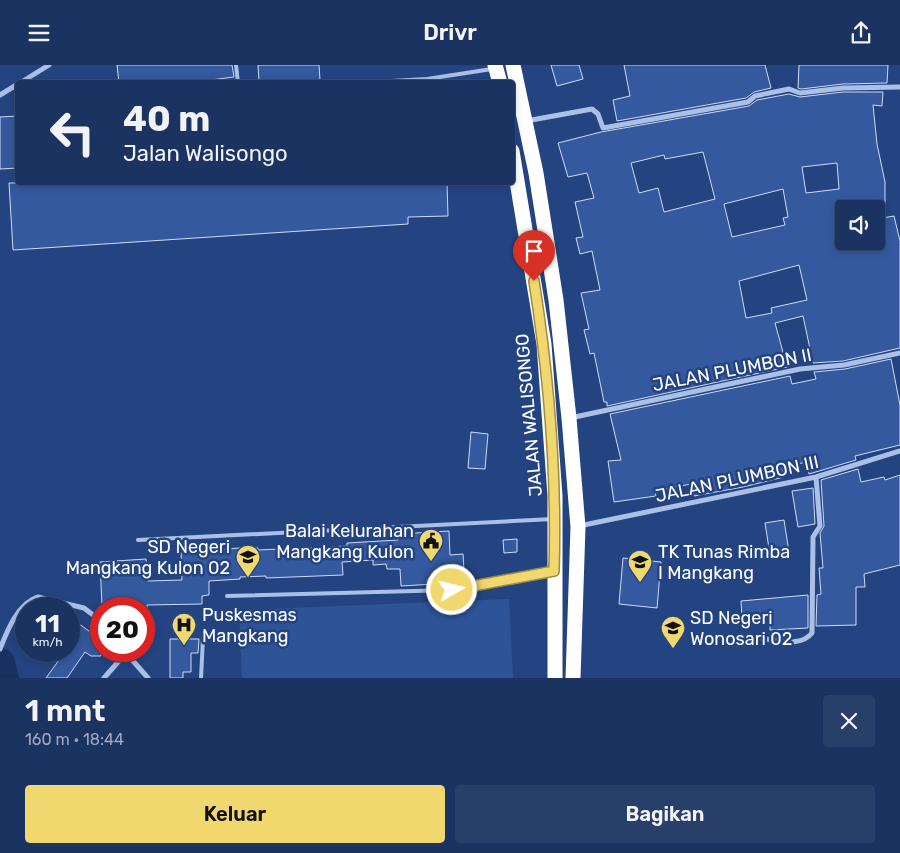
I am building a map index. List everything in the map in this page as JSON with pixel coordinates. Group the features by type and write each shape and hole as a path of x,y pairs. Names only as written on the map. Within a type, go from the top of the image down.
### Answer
{"highway":[{"path":"513,65 536,173 556,300 569,418 578,527 573,678"},
{"name":"JALAN WALISONGO","path":"515,169 544,344 556,519 554,571 555,678"},
{"path":"537,300 556,300"}],"street":[{"path":"24,80 49,65"},
{"path":"0,95 15,86"},
{"path":"525,122 592,109 598,114 603,128 748,102 755,95 789,89 800,93 843,88 900,87"},
{"name":"JALAN PLUMBON II","path":"569,418 800,369 844,365 900,353"},
{"name":"JALAN PLUMBON III","path":"578,527 816,477 900,451"},
{"path":"762,639 800,641 807,639 812,633 813,537 820,526 816,477"},
{"path":"0,649 7,630 27,602 38,597 84,608 90,613"},
{"path":"104,678 118,662"},
{"path":"134,662 148,678"}],"lane":[{"path":"236,65 238,80"},
{"path":"409,80 497,72"},
{"path":"138,540 556,519"},
{"path":"227,596 452,590 554,571"},
{"path":"201,678 203,638"}],"shaded area":[{"path":"509,599 513,678 242,678 239,610"}],"building":[{"path":"117,65 232,65 234,77 210,80 119,80"},
{"path":"258,65 319,65 320,80 259,80"},
{"path":"551,65 579,65 583,79 557,86"},
{"path":"624,65 765,65 771,88 754,92 746,98 617,121 613,100 630,96"},
{"path":"799,65 888,65 887,83 843,84 801,89 798,88"},
{"path":"843,92 883,92 882,106 873,105 877,144 885,182 885,200 835,200 835,250 885,250 885,218 894,216 900,241 900,348 843,361 813,363 803,316 775,323 787,367 607,406 607,402 604,402 594,353 590,354 584,330 589,329 581,293 600,290 592,251 580,254 576,238 583,237 575,202 594,198 587,173 568,177 558,143 601,132 749,106 757,100 789,94 800,97","holes":["703,152 715,199 664,212 658,188 639,193 631,163 664,155 665,159","837,163 839,189 806,193 802,167","783,189 788,217 783,218 785,225 732,237 724,204","799,265 807,300 771,308 772,313 746,318 739,281"]},
{"path":"15,116 15,168 0,169 0,117"},
{"path":"9,183 15,183 15,185 447,185 448,216 408,217 408,224 13,250"},
{"path":"891,359 900,405 900,445 855,456 856,460 809,474 806,462 782,468 784,477 743,487 694,496 691,484 655,491 656,496 614,502 608,461 621,460 610,414 790,376 792,384 816,379 814,372 845,369"},
{"path":"471,432 488,434 485,469 468,468"},
{"path":"858,469 861,482 884,477 885,480 900,475 900,565 864,574 865,587 856,587 856,625 816,626 817,595 821,594 819,568 823,568 820,533 824,526 821,480"},
{"path":"813,488 815,524 798,527 792,491"},
{"path":"784,520 789,552 770,555 765,523"},
{"path":"449,531 450,555 463,554 464,570 450,570 451,583 401,586 400,569 387,569 386,564 373,565 373,560 342,562 343,575 266,578 266,576 240,577 240,579 209,581 209,595 202,596 202,604 155,605 155,597 102,597 100,562 146,559 148,581 182,580 181,553 239,548 258,548 258,550 347,546 347,543 398,540 398,534"},
{"path":"517,539 517,552 504,553 503,540"},
{"name":"TK Tunas Rimba I Mangkang","path":"623,558 661,562 657,608 619,604"},
{"path":"808,595 808,628 770,630 770,616 742,618 741,601"},
{"path":"80,624 90,632 90,655 85,652 80,659"},
{"name":"Puskesmas Mangkang","path":"170,639 199,639 198,653 191,653 191,672 183,672 183,678 170,678"},
{"path":"58,662 78,662 67,678 46,678"}],"waterway":[{"path":"0,663 4,678"}],"place":[{"name":"Balai Kelurahan Mangkang Kulon","path":"431,562"},
{"name":"SD Negeri Mangkang Kulon 02","path":"248,578"},
{"name":"TK Tunas Rimba I Mangkang","path":"640,583"},
{"name":"Puskesmas Mangkang","path":"184,646"},
{"name":"SD Negeri Wonosari 02","path":"673,649"}],"route":[{"path":"452,590 554,571 555,496 544,344 534,281"}]}
